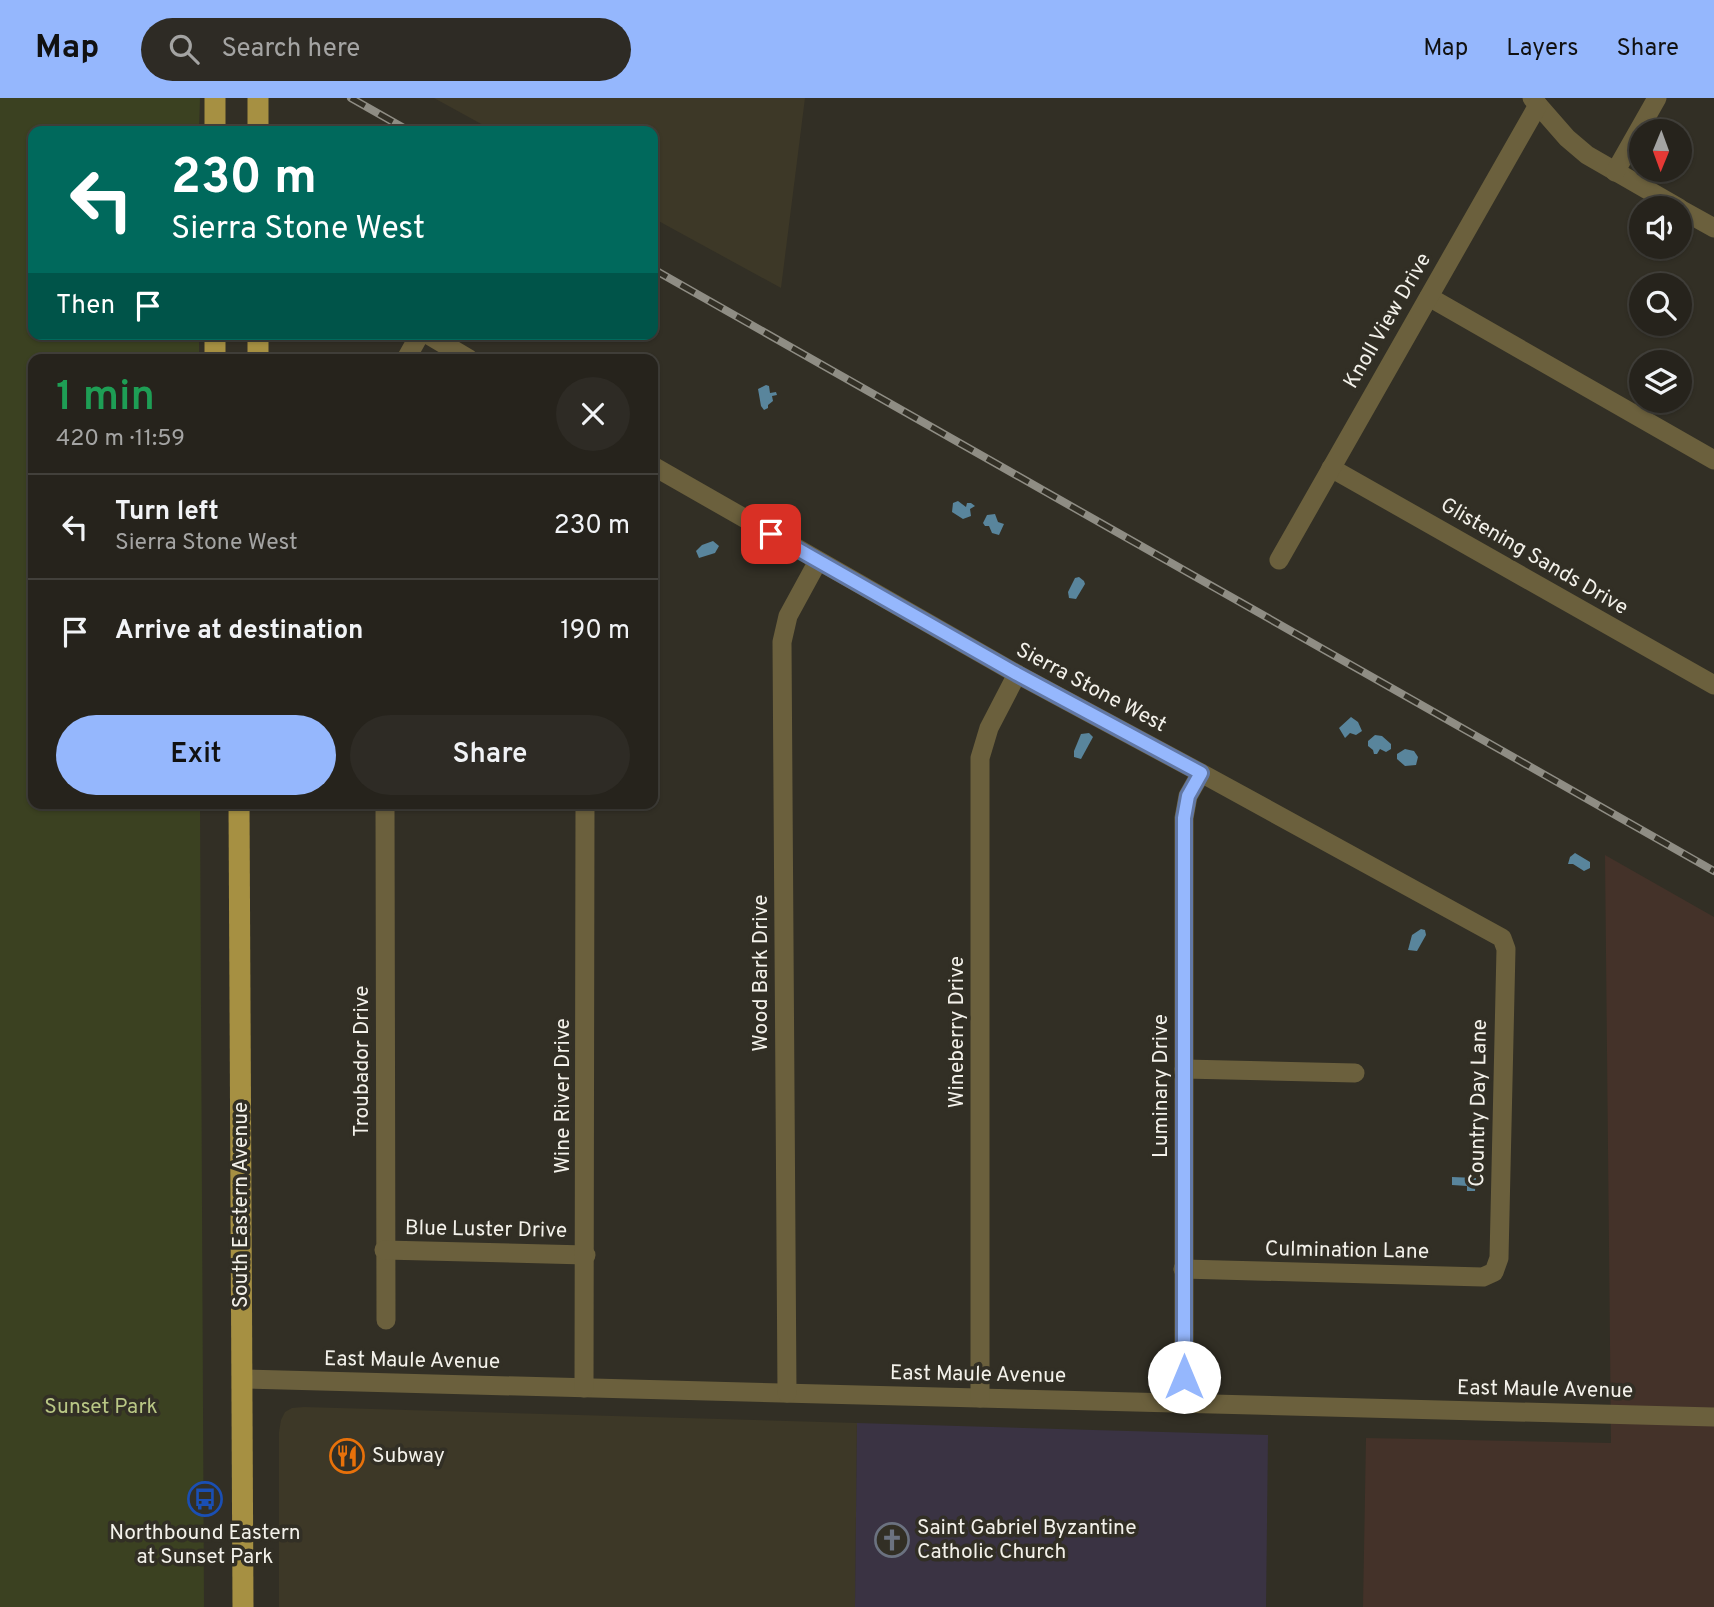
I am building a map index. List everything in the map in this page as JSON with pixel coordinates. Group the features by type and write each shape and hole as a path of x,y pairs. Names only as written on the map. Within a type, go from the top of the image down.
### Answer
{"main road":[{"path":"215,98 215,126"},
{"path":"258,98 258,126"},
{"name":"South Eastern Avenue","path":"239,809 243,1607"}],"street":[{"path":"1615,172 1657,98"},
{"path":"1535,102 1567,138 1587,155 1657,196"},
{"name":"Knoll View Drive","path":"1279,560 1429,296 1535,102"},
{"path":"1692,216 1714,228"},
{"path":"1429,296 1714,460"},
{"path":"437,340 461,354"},
{"name":"Glistening Sands Drive","path":"1331,468 1714,685"},
{"name":"Sierra Stone West","path":"658,469 1017,674 1490,931 1502,939 1506,949"},
{"name":"Wood Bark Drive","path":"786,1393 782,642 788,616 818,561"},
{"name":"Wineberry Drive","path":"980,1398 980,758 989,728 1017,674"},
{"name":"Luminary Drive","path":"1184,1404 1184,818 1188,796 1201,773"},
{"name":"Troubador Drive","path":"385,809 386,1320"},
{"name":"Wine River Drive","path":"584,1388 586,809"},
{"name":"Country Day Lane","path":"1499,1258 1506,949"},
{"path":"1184,1069 1355,1073"},
{"name":"Blue Luster Drive","path":"384,1250 586,1255"},
{"name":"Culmination Lane","path":"1183,1269 1483,1277 1494,1272 1499,1258"},
{"name":"East Maule Avenue","path":"242,1379 1714,1417"}],"shaded area":[{"path":"434,98 805,98 781,288 658,221 658,126 485,126"},
{"path":"1605,855 1714,917 1714,1607 1363,1607 1366,1438 1611,1443"},
{"path":"304,1407 857,1423 855,1607 279,1607 279,1432 285,1412"},
{"path":"857,1423 1268,1435 1266,1607 855,1607"}],"green space":[{"name":"Sunset Park","path":"0,98 200,98 199,126 28,126 28,340 199,340 199,354 28,354 28,809 200,809 204,1607 0,1607"}],"water":[{"path":"769,386 770,393 776,392 777,395 772,396 773,401 764,410 758,389"},
{"path":"958,501 966,507 967,503 975,506 970,509 971,516 963,519 952,512 953,503"},
{"path":"995,514 998,522 1004,524 999,535 992,533 989,526 983,523 987,515"},
{"path":"713,541 719,546 715,553 699,558 696,551 702,545"},
{"path":"1079,577 1085,584 1076,599 1069,598 1068,592 1075,578"},
{"path":"1351,717 1358,722 1362,731 1356,735 1350,733 1345,738 1339,728"},
{"path":"1089,733 1093,737 1081,759 1074,757 1081,734"},
{"path":"1375,735 1382,736 1391,744 1391,749 1386,752 1380,749 1374,754 1368,741"},
{"path":"1405,749 1414,751 1418,757 1416,765 1405,766 1397,759 1397,754"},
{"path":"1575,853 1590,862 1590,868 1584,871 1568,864"},
{"path":"1421,929 1425,930 1426,935 1417,951 1408,950 1412,935"},
{"path":"1452,1177 1476,1178 1475,1191 1467,1191 1467,1186 1452,1185"}],"railway":[{"path":"351,98 400,126"},
{"path":"658,272 1714,871"}],"place":[{"name":"Subway","path":"347,1456"},
{"name":"Northbound Eastern at Sunset Park","path":"205,1499"},
{"name":"Saint Gabriel Byzantine Catholic Church","path":"892,1540"}],"route":[{"path":"771,534 1017,674 1201,773 1188,796 1184,818 1184,1377"}]}
